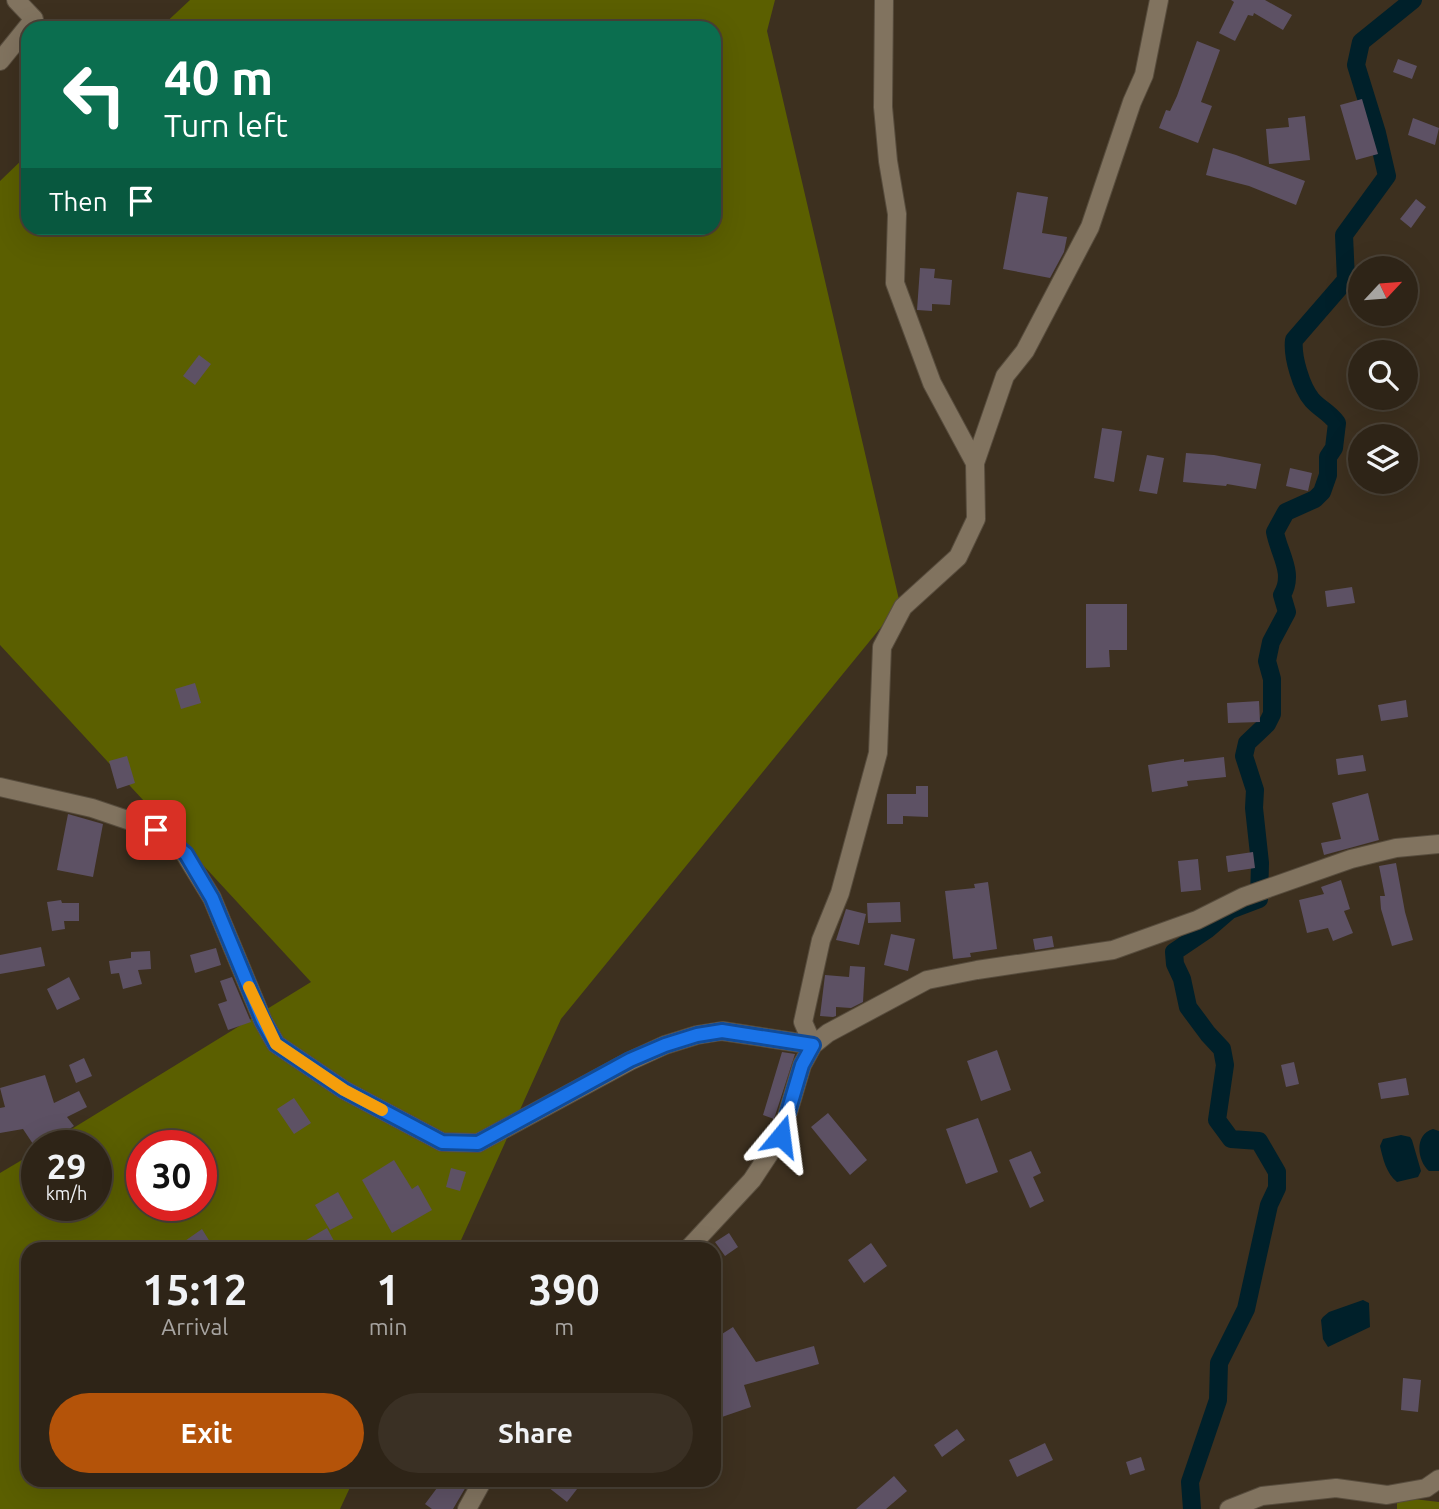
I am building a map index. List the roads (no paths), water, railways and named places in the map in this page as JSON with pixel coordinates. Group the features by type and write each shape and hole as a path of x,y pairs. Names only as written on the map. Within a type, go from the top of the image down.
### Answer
{"street":[{"path":"16,0 34,19 32,21"},
{"path":"884,0 883,107 897,214 895,283 932,383 975,464"},
{"path":"813,1045 803,1022 821,940 840,893 878,753 883,647 903,607 958,557 976,519 975,464 1005,376 1025,351 1090,227 1132,102 1144,75 1159,0"},
{"path":"0,61 21,35"},
{"path":"0,787 92,808 156,830 186,854 212,898 263,1021 276,1044 344,1090 442,1142 478,1143 630,1060 697,1035 722,1031 813,1045"},
{"path":"694,1242 752,1180 781,1136 802,1065 813,1045 828,1033 927,980 1113,950 1197,920 1243,897 1351,859 1396,848 1439,844"},
{"path":"1229,1509 1262,1496 1336,1488 1387,1494 1426,1488 1439,1479"},
{"path":"467,1509 479,1487"}],"water":[{"path":"1433,1129 1439,1131 1439,1171 1429,1171 1425,1167 1419,1148 1423,1136"},
{"path":"1401,1135 1412,1140 1421,1171 1418,1177 1397,1182 1388,1170 1380,1146 1383,1139"},
{"path":"1363,1300 1369,1303 1370,1327 1328,1347 1323,1339 1323,1317 1329,1312"}],"waterway":[{"path":"1192,1509 1190,1482 1218,1400 1219,1363 1246,1309 1269,1205 1277,1188 1277,1172 1259,1141 1231,1139 1217,1120 1225,1065 1222,1049 1188,1007 1174,952 1230,910 1259,899 1260,863 1254,808 1255,790 1244,756 1247,743 1267,724 1272,714 1272,679 1267,661 1271,642 1287,612 1282,595 1286,587 1287,571 1275,532 1286,512 1315,499 1322,492 1328,475 1328,457 1334,448 1337,423 1312,400 1304,387 1296,363 1294,340 1346,280 1344,235 1387,176 1356,65 1361,42 1413,0"}]}
